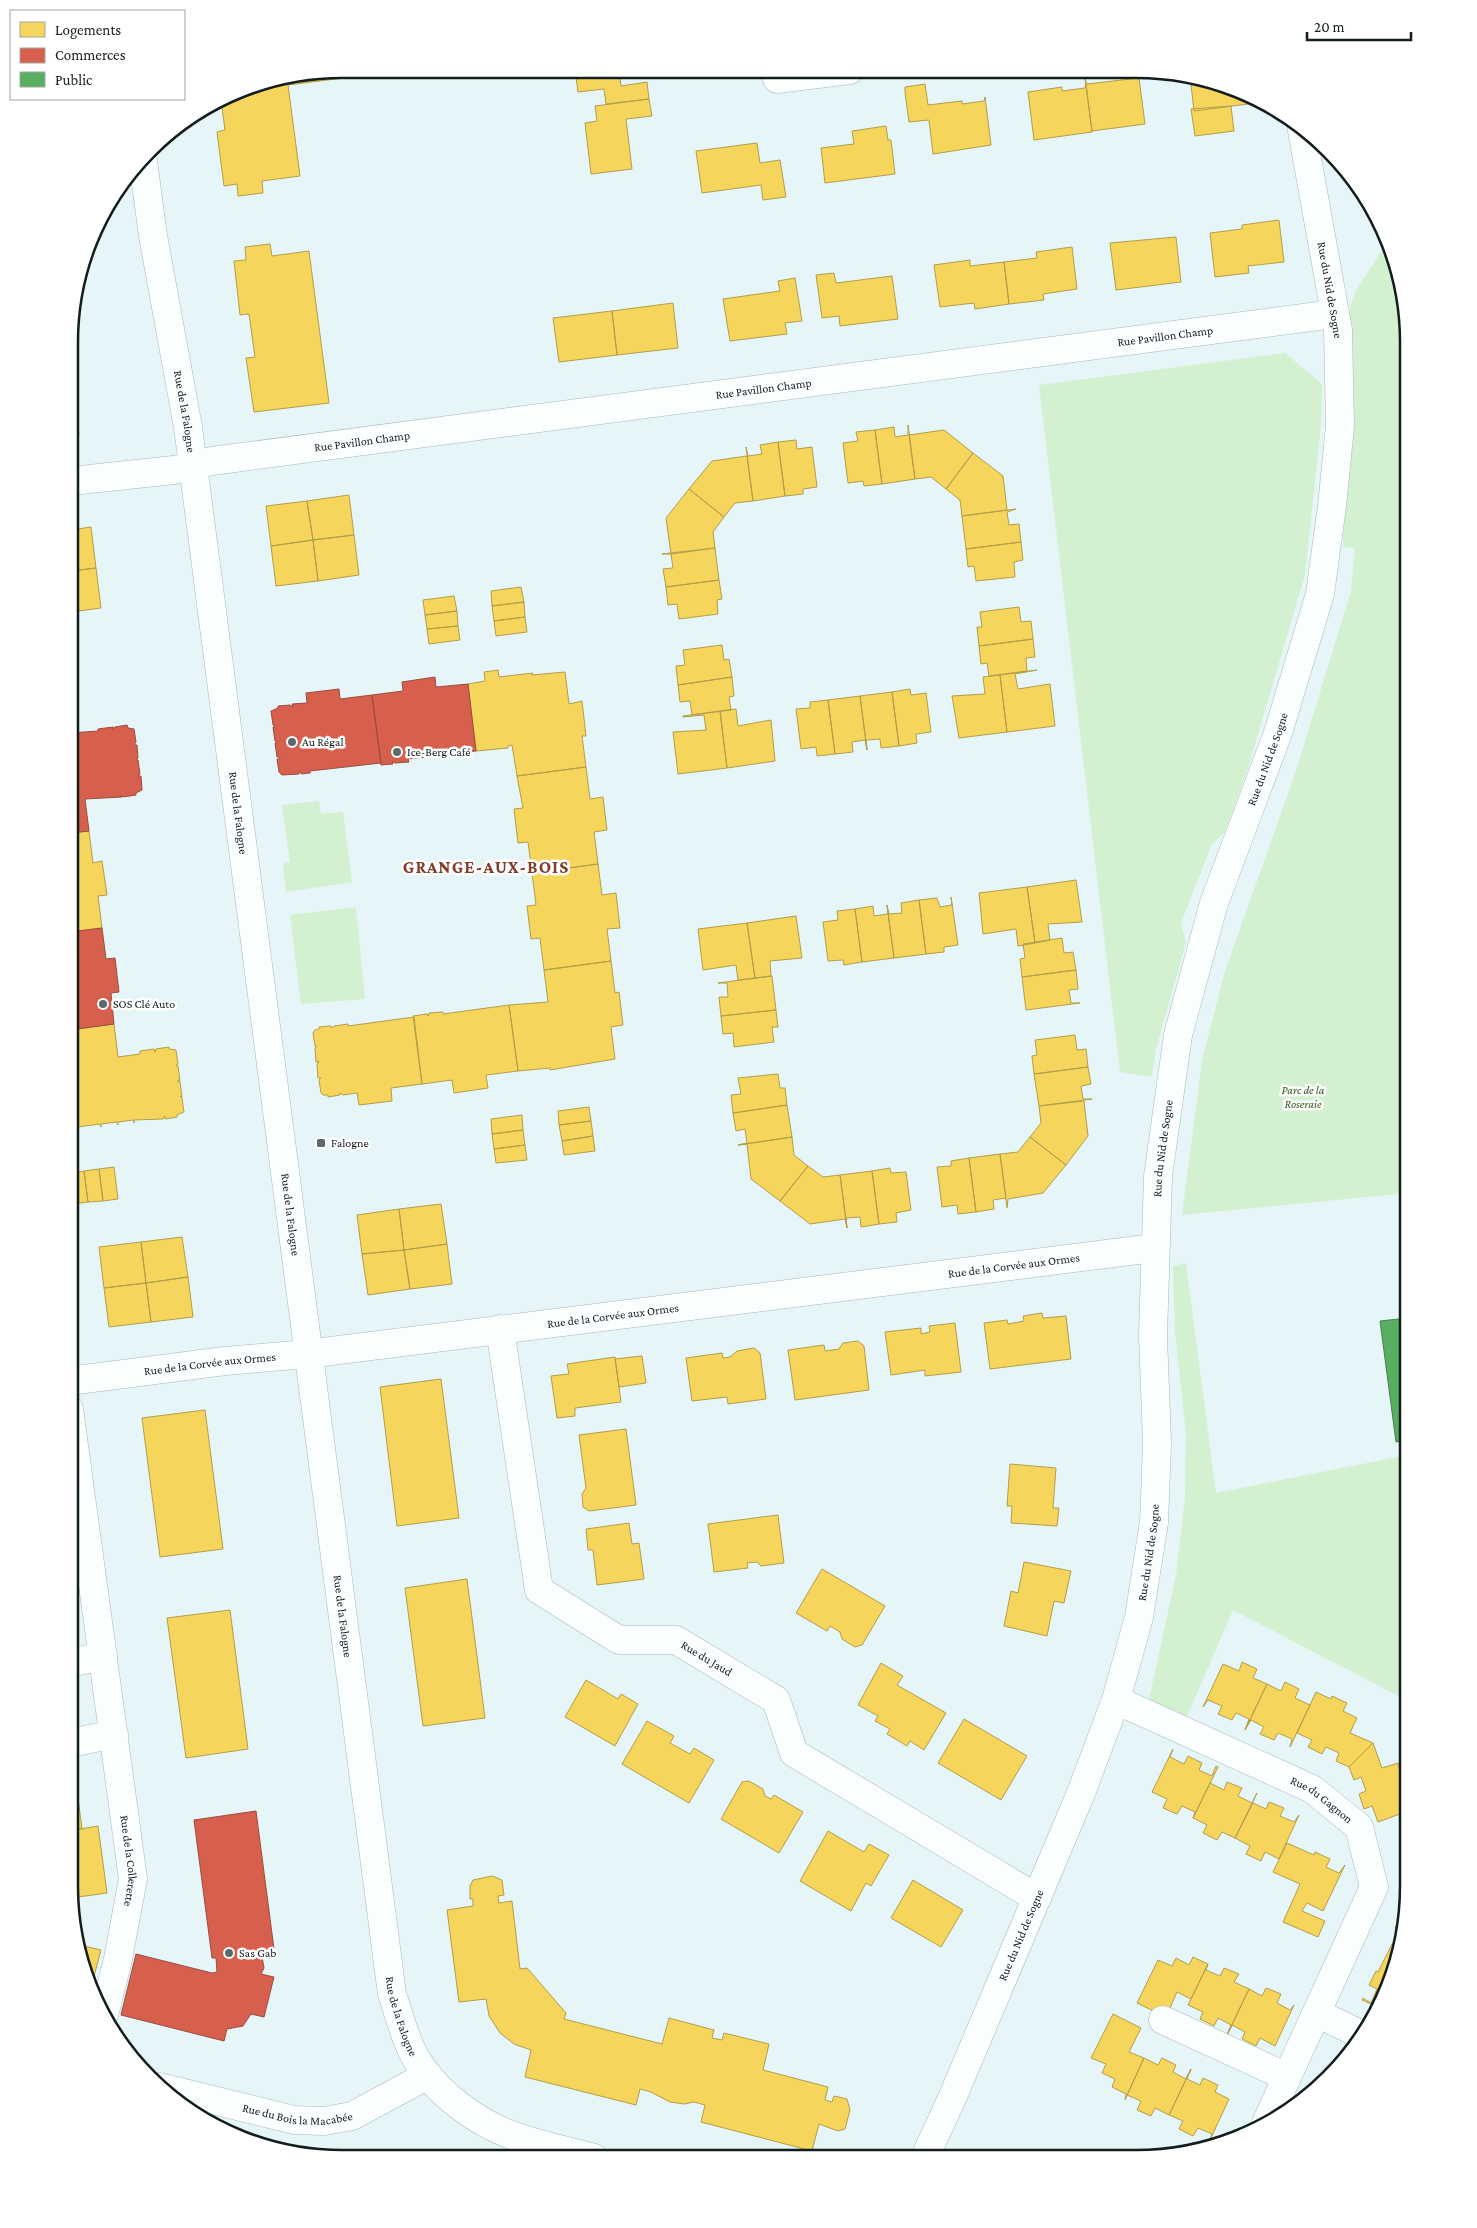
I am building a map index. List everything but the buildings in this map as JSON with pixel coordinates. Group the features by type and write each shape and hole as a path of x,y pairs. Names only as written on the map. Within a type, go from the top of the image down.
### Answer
{"street":[{"path":"777,79 785,78"},
{"name":"Rue du Nid de Sogne","path":"928,2150 1037,1898 1116,1700 1139,1617 1154,1522 1157,1442 1154,1248 1158,1176 1178,1035 1214,903 1278,733 1320,594 1340,426 1338,330 1303,138"},
{"name":"Rue de la Falogne","path":"144,167 153,236 193,466 307,1354 392,1994 414,2055 428,2074 449,2096 482,2121 519,2138 564,2150"},
{"name":"Rue Pavillon Champ","path":"78,480 1334,314"},
{"name":"Rue de la Corvée aux Ormes","path":"78,1380 225,1361 307,1354 1154,1248"},
{"name":"Rue du Jaud","path":"500,1329 539,1590 619,1640 676,1640 776,1700 794,1753 1037,1898"},
{"name":"Rue de la Collerette","path":"78,1469 133,1879 118,1959 107,2006"},
{"path":"78,1661 103,1656"},
{"name":"Rue du Gagnon","path":"1116,1700 1312,1788 1359,1827 1374,1886 1271,2113"},
{"path":"78,1741 114,1734"},
{"path":"1317,2013 1356,2032"},
{"path":"1163,2020 1287,2077"},
{"name":"Rue du Bois la Macabée","path":"175,2091 294,2120 324,2121 352,2116 428,2074"}],"green space":[{"name":"Parc de la Roseraie","path":"1382,250 1394,290 1400,342 1400,1194 1182,1215 1202,1061 1225,971 1295,774 1351,591 1355,548 1343,547 1348,315 1355,292"},
{"path":"1285,353 1322,384 1321,425 1305,575 1248,768 1225,832 1212,844 1181,923 1186,943 1156,1049 1152,1077 1120,1072 1039,385"},
{"path":"319,801 321,814 343,812 352,882 286,892 283,864 290,862 282,805"},
{"path":"356,907 365,999 301,1004 290,915"},
{"path":"1186,1263 1216,1493 1400,1457 1400,1697 1233,1610 1185,1721 1148,1704 1176,1575 1185,1497 1186,1434 1175,1332 1173,1266"}],"place":[{"name":"Au Régal","path":"292,742"},
{"name":"Ice-Berg Café","path":"397,752"},
{"name":"SOS Clé Auto","path":"103,1004"},
{"name":"Falogne","path":"321,1143"},
{"name":"Sas Gab","path":"229,1953"}],"district":[{"name":"GRANGE-AUX-BOIS","path":"486,867"}]}
